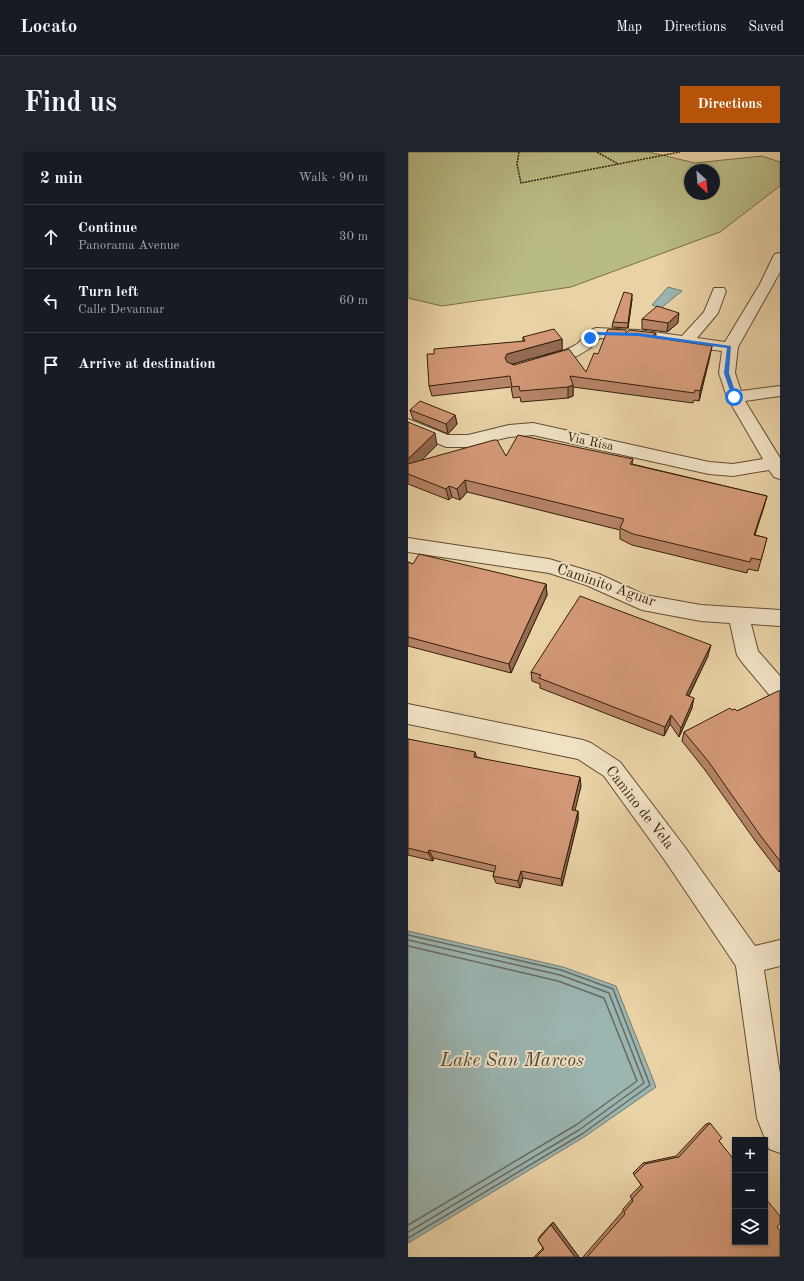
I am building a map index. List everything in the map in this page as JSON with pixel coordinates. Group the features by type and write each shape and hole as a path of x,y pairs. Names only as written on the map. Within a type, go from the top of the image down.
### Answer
{"street":[{"path":"777,468 734,397 727,373 730,347 774,285 780,257"},
{"path":"686,341 711,313 719,291"},
{"path":"530,365 572,353 584,346 596,333 638,334 730,347"},
{"path":"734,397 780,391"},
{"name":"Via Risa","path":"408,425 446,441 468,441 509,431 533,429 709,468 733,470 777,468"},
{"name":"Caminito Aguar","path":"408,545 549,566 592,579 642,602 701,613 780,618"},
{"path":"739,616 748,654 780,692"},
{"name":"Camino de Vela","path":"408,714 583,750 612,769 675,854 749,961"},
{"path":"780,953 749,961 772,1118 780,1138"}],"path":[{"path":"519,152 517,164 521,183 680,152"},
{"path":"597,152 618,164"}],"green space":[{"path":"408,152 649,152 695,163 762,156 780,162 780,186 720,232 571,287 442,306 408,298"}],"water":[{"path":"668,287 682,291 661,308 652,305"},
{"name":"Lake San Marcos","path":"408,931 563,967 616,986 656,1087 584,1137 408,1243"}],"building":[{"path":"624,292 632,294 628,323 613,322"},
{"path":"657,306 679,313 668,323 642,319"},
{"path":"554,329 562,339 507,354 505,358 507,362 514,365 569,349 586,372 594,353 598,354 608,329 626,330 626,333 629,330 656,333 651,337 712,346 700,391 695,390 694,393 570,376 573,385 568,387 520,391 519,386 512,387 510,376 429,386 427,354 434,354 434,349 525,341 523,337"},
{"path":"420,401 455,415 446,424 410,410"},
{"path":"408,422 435,433 408,459"},
{"path":"518,435 633,459 630,464 767,496 754,535 767,538 761,560 751,558 750,562 633,534 620,528 624,519 465,480 457,489 449,486 446,489 408,474 408,464 494,440 497,440 506,456"},
{"path":"419,554 546,584 509,664 408,637 408,562 413,564"},
{"path":"580,596 711,645 686,695 694,698 681,728 671,715 665,727 539,678 541,675 531,672"},
{"path":"780,691 780,861 708,761 684,732 730,708 737,711"},
{"path":"408,739 475,752 474,757 580,777 572,810 578,811 561,879 521,871 518,881 493,876 496,866 429,850 428,853 408,848"},
{"path":"710,1123 722,1138 719,1141 732,1157 732,1245 768,1245 768,1202 780,1216 780,1223 777,1227 780,1231 780,1257 587,1257 625,1214 624,1212 633,1201 632,1199 643,1187 634,1175 645,1164 679,1157"},
{"path":"551,1225 575,1257 536,1257 544,1249 538,1240"}],"route":[{"path":"590,338 596,333 638,334 730,347 727,373 734,397"}]}
